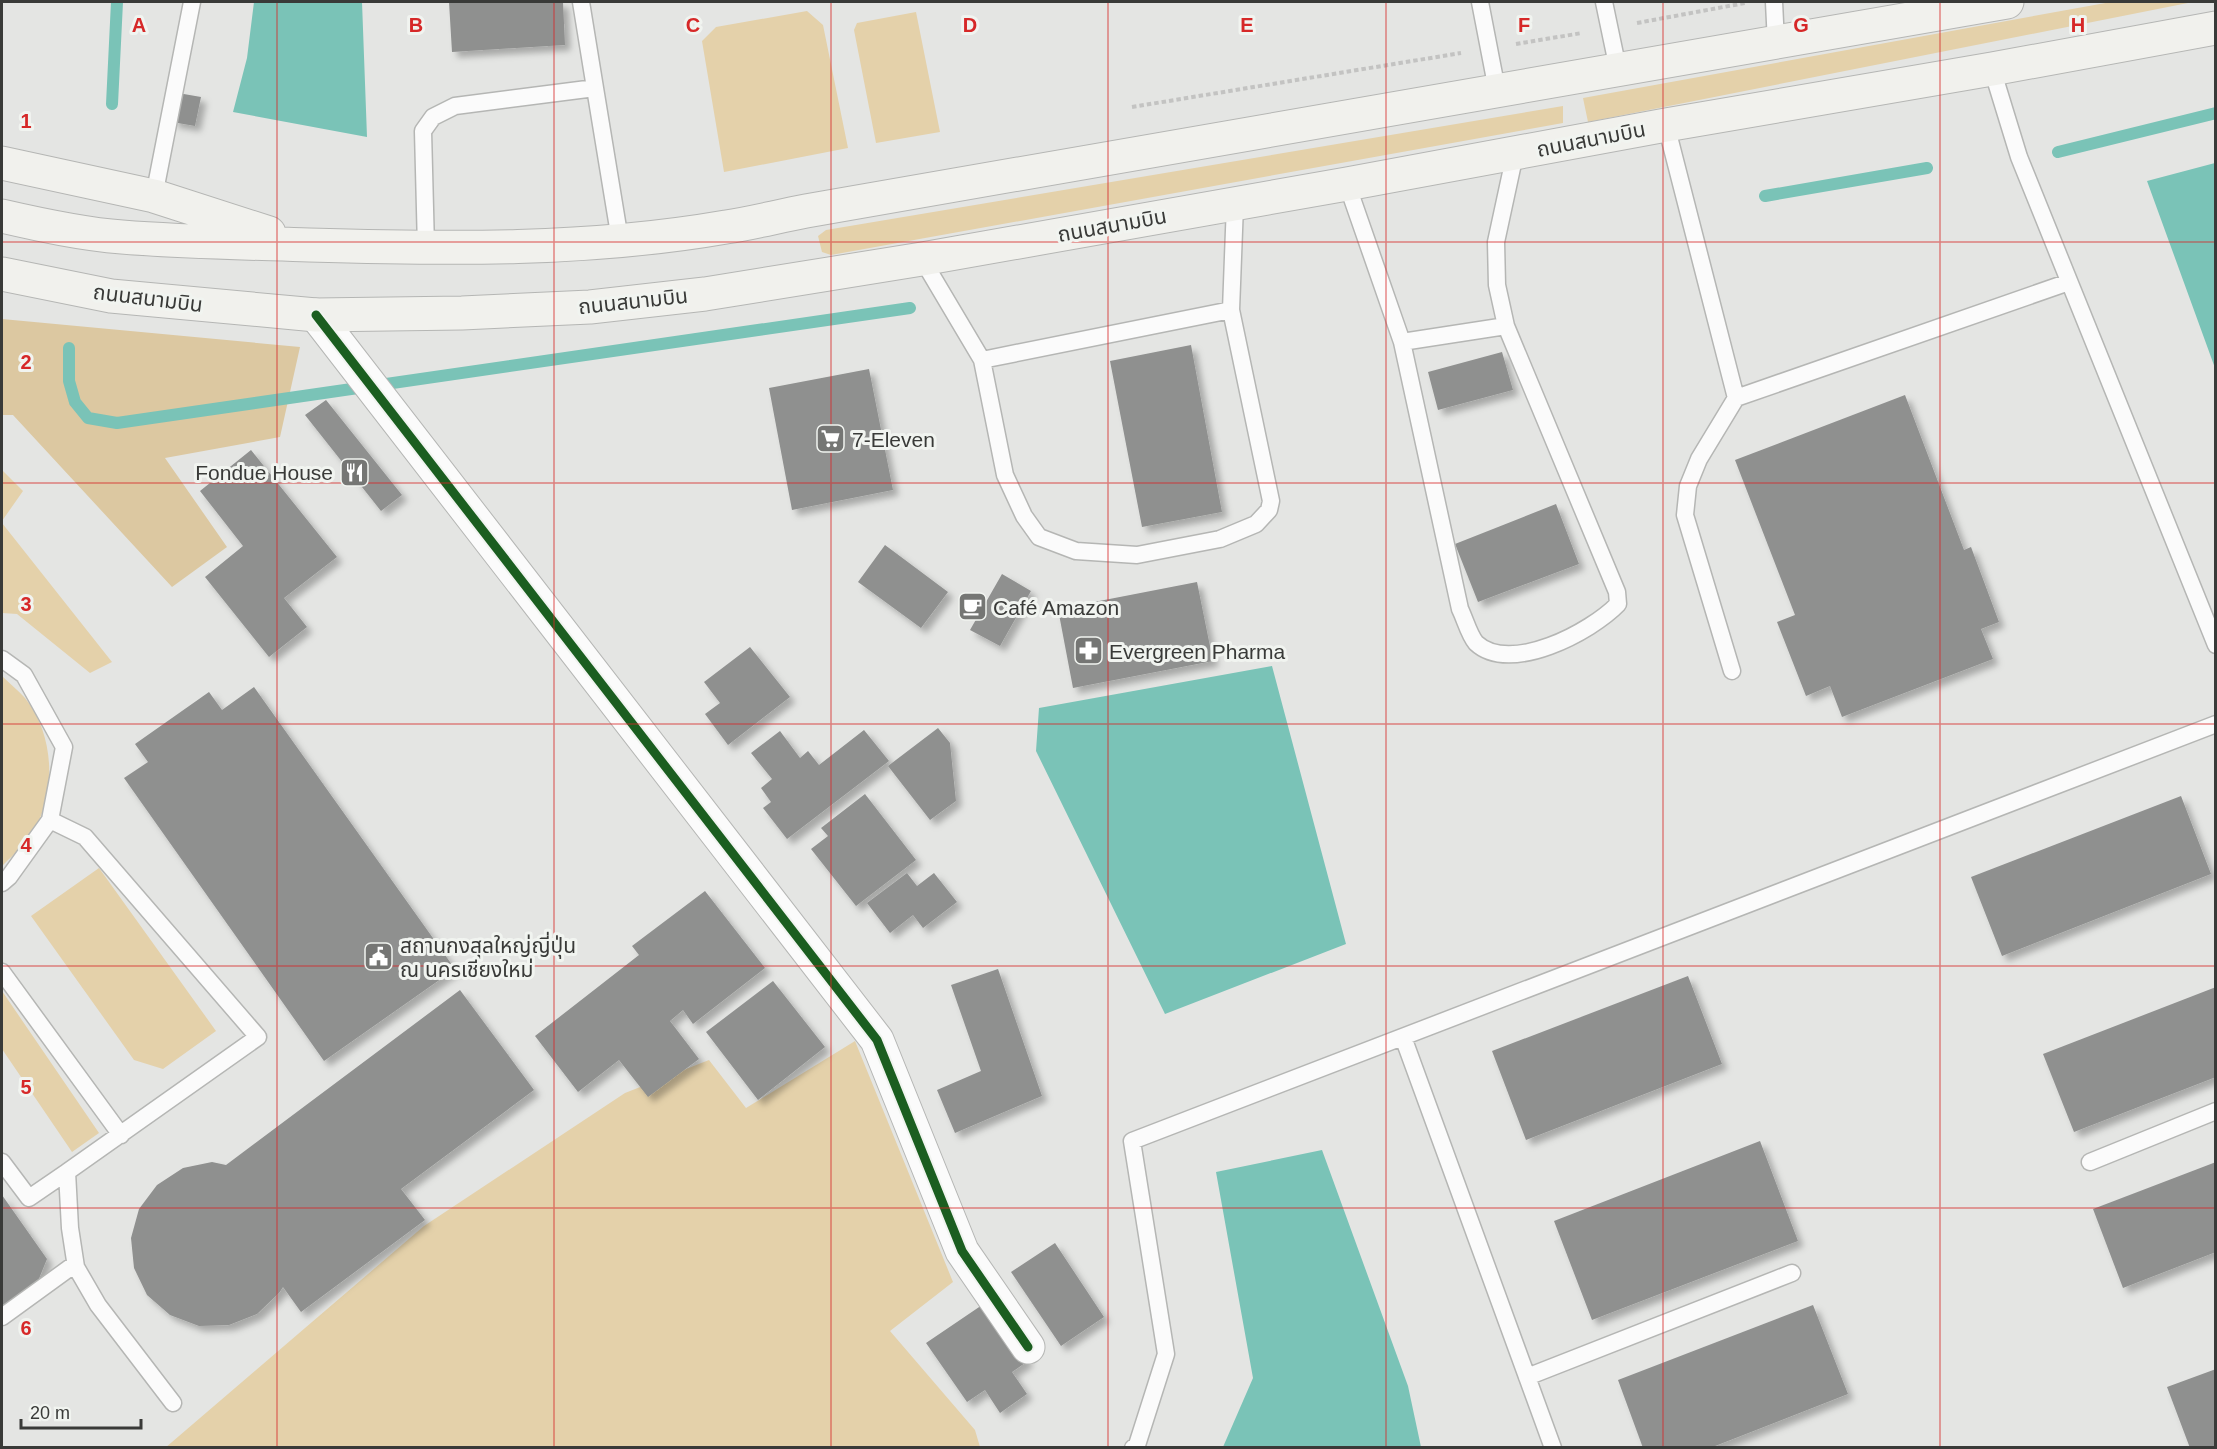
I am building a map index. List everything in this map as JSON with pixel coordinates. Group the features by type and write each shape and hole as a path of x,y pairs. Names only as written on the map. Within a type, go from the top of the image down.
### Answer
{"main road":[{"path":"2,216 79,232 121,237 426,248 552,245 620,240 725,228 806,211 2007,2"},
{"name":"ถนนสนามบิน","path":"2,274 111,296 316,315 462,313 590,307 705,294 922,259 1666,125 1992,69 2216,27"},
{"path":"2,163 154,196 305,244"}],"street":[{"path":"316,315 877,1040 962,1251 1028,1347"}],"lane":[{"path":"154,196 192,2"},
{"path":"581,2 620,240"},
{"path":"1480,2 1497,90"},
{"path":"1604,2 1618,69"},
{"path":"1774,2 1776,43"},
{"path":"1992,69 2019,157 2216,645"},
{"path":"426,248 423,131 433,117 455,106 595,88"},
{"path":"1666,125 1736,398"},
{"path":"1347,184 1402,342 1460,609 1475,641 1489,651 1503,656 1526,654 1582,632 1591,626 1608,614 1617,604 1617,592 1506,326 1497,285 1496,242 1515,154"},
{"path":"922,259 982,360 1005,475 1024,516 1039,537 1076,551 1137,555 1220,539 1256,524 1269,510 1270,501 1231,310 1234,204"},
{"path":"1732,671 1685,515 1688,486 1699,459 1736,398 2069,282"},
{"path":"982,360 1231,310"},
{"path":"1402,342 1506,326"},
{"path":"2,659 24,675 64,747 50,820 9,877 2,883"},
{"path":"1133,1448 1137,1445 1166,1354 1132,1142 2216,724"},
{"path":"2,1162 29,1198 258,1037 85,837 50,820"},
{"path":"2,972 121,1135"},
{"path":"1403,1037 1553,1448"},
{"path":"2090,1162 2216,1111"},
{"path":"68,1172 70,1228 75,1264 98,1305 173,1403"},
{"path":"2,1317 75,1264"},
{"path":"1527,1377 1792,1273"}],"path":[{"path":"1132,107 1754,2"}],"shaded area":[{"path":"254,2 362,2 367,137 233,112 247,58"},
{"path":"2111,2 2193,2 1588,122 1583,98"},
{"path":"807,11 823,25 848,148 724,172 702,41 716,27"},
{"path":"916,12 940,132 876,143 854,30 857,23"},
{"path":"1563,106 1563,123 831,255 822,252 818,236 826,230"},
{"path":"2216,163 2215,368 2147,181"},
{"path":"2,319 300,347 280,437 165,458 227,547 172,587 13,415 2,415"},
{"path":"2,470 23,491 2,521"},
{"path":"2,523 112,662 90,673 17,614 2,613"},
{"path":"1272,666 1346,944 1165,1014 1036,751 1039,708"},
{"path":"2,676 25,698 35,713 43,731 49,769 44,807 37,824 24,843 2,866"},
{"path":"99,868 216,1031 163,1069 134,1060 31,916"},
{"path":"2,991 99,1133 72,1152 2,1049"},
{"path":"855,1041 953,1282 890,1331 975,1430 980,1447 165,1448 424,1226 625,1093 709,1060 746,1108"},
{"path":"1322,1150 1408,1386 1421,1447 1223,1447 1253,1378 1216,1172"}],"building":[{"path":"449,2 563,2 565,45 452,52"},
{"path":"178,93 201,97 195,126 172,122"},
{"path":"1191,345 1222,512 1142,527 1110,361"},
{"path":"1502,352 1513,390 1438,410 1428,372"},
{"name":"7-Eleven","path":"869,369 893,490 792,510 769,388"},
{"path":"1905,395 1964,550 1971,547 1999,622 1981,629 1993,659 1842,717 1830,686 1806,696 1777,622 1795,615 1735,460"},
{"path":"326,400 402,495 381,511 305,415"},
{"path":"251,450 337,557 284,598 307,627 269,657 205,577 243,546 200,491"},
{"path":"1556,504 1579,564 1478,602 1455,544"},
{"path":"885,545 948,592 921,628 858,582"},
{"path":"1002,574 1031,591 1000,646 970,630"},
{"path":"1197,582 1213,661 1073,688 1058,609"},
{"path":"750,647 790,697 728,745 705,714 720,703 704,682"},
{"path":"254,687 455,969 324,1061 124,778 148,762 135,744 209,692 222,710"},
{"path":"938,728 950,743 956,801 930,820 888,766"},
{"path":"864,730 889,761 787,839 763,808 771,802 761,788 772,779 751,753 780,731 800,758 808,751 819,765"},
{"path":"865,794 916,860 856,906 811,849 828,836 821,828"},
{"path":"2181,796 2211,874 2002,956 1971,877"},
{"path":"907,873 917,886 934,873 957,902 923,928 913,915 890,933 867,903"},
{"path":"705,891 765,968 693,1024 683,1010 670,1021 699,1059 648,1097 619,1060 578,1092 535,1036 639,955 632,946"},
{"path":"998,969 1042,1096 955,1133 937,1090 981,1071 951,985"},
{"path":"1688,976 1722,1064 1526,1140 1492,1051"},
{"path":"773,981 825,1047 758,1100 706,1032"},
{"path":"2216,987 2216,1077 2074,1132 2043,1054"},
{"path":"460,990 534,1090 401,1189 425,1220 301,1312 283,1287 257,1314 229,1325 199,1326 170,1315 147,1295 134,1268 131,1238 139,1209 157,1185 183,1168 212,1162 226,1165"},
{"path":"1760,1141 1798,1241 1592,1320 1554,1221"},
{"path":"2216,1162 2216,1252 2123,1288 2093,1209"},
{"path":"2,1195 47,1259 38,1281 2,1307"},
{"path":"1055,1243 1104,1317 1061,1346 1011,1272"},
{"path":"988,1301 1028,1361 1012,1372 1027,1394 1000,1413 985,1390 967,1402 926,1343"},
{"path":"1813,1305 1848,1394 1710,1448 1643,1448 1618,1380"},
{"path":"2216,1369 2216,1448 2190,1448 2167,1387"}],"waterway":[{"path":"112,104 117,2"},
{"path":"2058,152 2216,113"},
{"path":"1765,196 1927,168"},
{"path":"69,348 69,381 75,402 88,418 117,423 910,308"}],"cycle path":[{"path":"316,315 877,1040 962,1251 1028,1347"}],"place":[{"name":"7-Eleven","path":"831,439"},
{"name":"Fondue House","path":"354,472"},
{"name":"Café Amazon","path":"972,607"},
{"name":"Evergreen Pharma","path":"1088,651"},
{"name":"สถานกงสุลใหญ่ญี่ปุ่น ณ นครเชียงใหม่","path":"379,957"}]}
